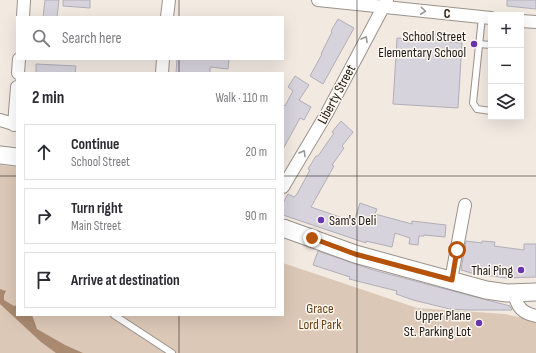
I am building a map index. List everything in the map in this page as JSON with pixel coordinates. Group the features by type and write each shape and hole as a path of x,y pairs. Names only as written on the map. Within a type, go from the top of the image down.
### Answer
{"street":[{"path":"23,16 24,0"},
{"path":"167,16 169,0"},
{"path":"318,0 386,3 486,17"},
{"name":"Liberty Street","path":"284,185 327,113 386,3"},
{"path":"524,21 536,22"},
{"path":"18,72 19,60"},
{"path":"162,72 163,60"},
{"path":"0,120 15,125 16,106"},
{"path":"0,155 16,157"},
{"path":"452,280 465,205"},
{"path":"284,228 355,254 486,290 514,293 536,292"},
{"path":"514,293 516,302 523,311 536,316"}],"lane":[{"path":"486,17 479,44 473,103 477,109 488,111"},
{"path":"479,44 488,45"},
{"path":"116,316 172,353"}],"green space":[{"name":"Grace Lord Park","path":"0,165 16,167 16,316 284,316 284,263 417,308 505,314 536,321 536,353 0,353"}],"shaded area":[{"path":"0,289 6,291 4,300 14,306 16,305 16,316 32,316 37,329 65,345 83,353 56,353 41,342 0,304"}],"building":[{"path":"45,0 59,0 57,16 43,16"},
{"path":"63,0 90,0 90,8 63,6"},
{"path":"507,0 536,0 536,9 507,6"},
{"path":"338,19 354,28 323,84 310,76"},
{"path":"425,33 439,34 438,41 462,43 458,108 393,104 397,38 425,40"},
{"path":"177,60 229,60 228,69 210,67 210,72 176,72"},
{"path":"36,64 76,66 75,72 36,72"},
{"path":"295,76 309,85 299,100 311,107 304,120 300,118 284,147 284,105 285,106 293,91 288,87"},
{"path":"341,121 353,132 342,146 344,148 332,165 334,166 311,207 354,222 360,203 377,209 375,214 412,224 412,221 446,225 445,237 419,236 418,245 409,244 410,238 395,233 392,247 366,241 366,243 284,215 284,201 288,194 294,197 297,194 310,170 308,169 334,133 332,132"},
{"path":"466,241 482,243 482,241 495,242 494,246 524,250 524,244 536,244 536,277 507,278 475,274 461,270"},
{"path":"318,251 373,270 510,306 512,310 450,309 413,300 396,294 397,291 349,279 350,277 313,265"}],"place":[{"name":"School Street Elementary School","path":"474,44"},
{"name":"Sam's Deli","path":"321,220"},
{"name":"Thai Ping","path":"521,270"},
{"name":"Upper Plane St. Parking Lot","path":"479,323"}],"route":[{"path":"312,238 355,254 452,280 457,250"}]}
